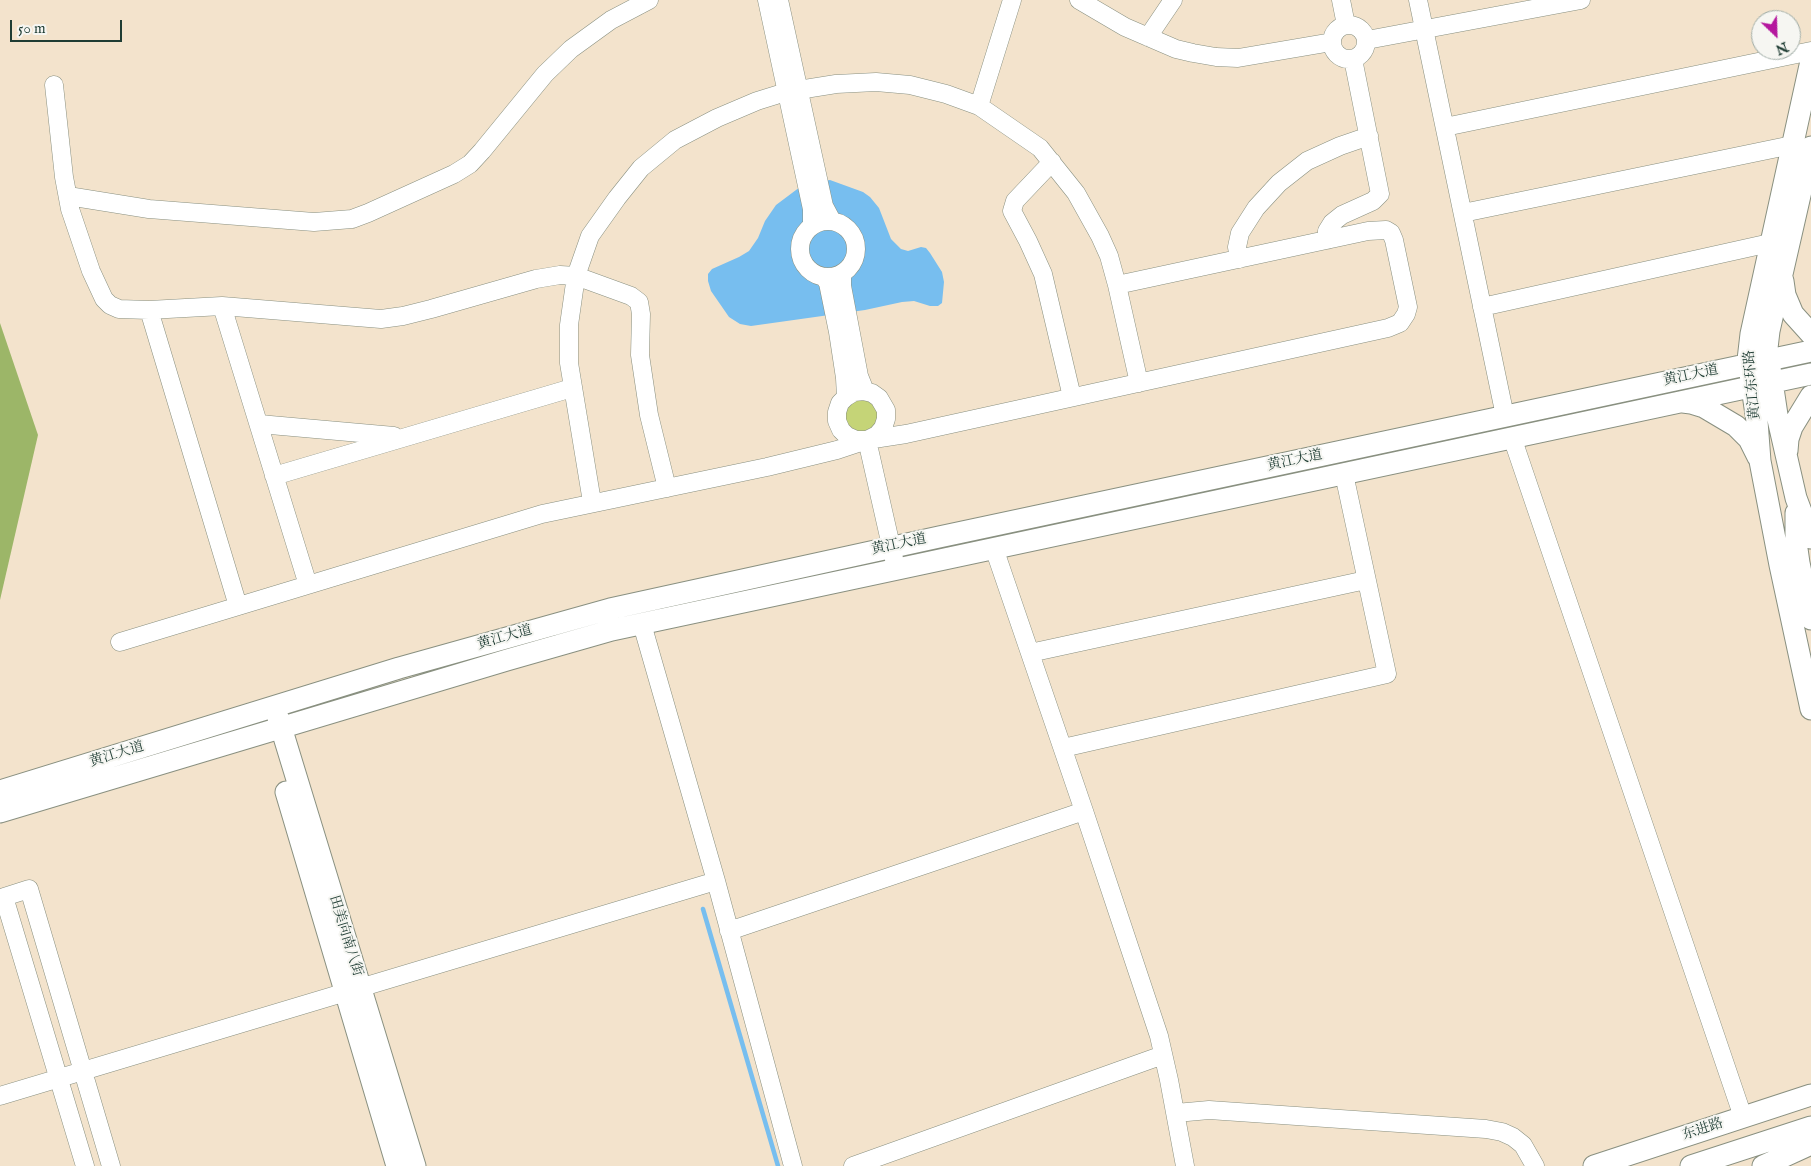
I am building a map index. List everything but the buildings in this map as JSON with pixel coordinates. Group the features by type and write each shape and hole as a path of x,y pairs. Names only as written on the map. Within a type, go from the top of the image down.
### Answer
{"main road":[{"name":"黄江东环路","path":"1758,362 1769,331 1783,272 1811,61"},
{"name":"黄江东环路","path":"1801,146 1770,244 1750,334 1758,362 1761,384 1787,459 1796,498 1811,538"},
{"path":"1783,272 1783,286 1788,304 1799,322 1811,334"},
{"name":"黄江大道","path":"0,791 492,641 610,609 891,547 1811,351"},
{"name":"黄江大道","path":"0,812 612,630 1811,374"},
{"name":"黄江东环路","path":"1761,384 1757,421 1760,461 1811,710"},
{"path":"1787,459 1788,439 1792,427 1811,396"},
{"path":"1676,402 1691,403 1704,407 1736,426 1749,439 1760,461"},
{"path":"1796,498 1796,542 1811,619"},
{"name":"田美向南八街","path":"268,709 353,990 397,1166"},
{"name":"田美向南八街","path":"353,990 415,1166"},
{"name":"东进路","path":"1594,1166 1807,1095"},
{"path":"1691,1166 1811,1126"},
{"path":"1763,1166 1811,1144"}],"street":[{"path":"68,196 149,209 314,222 352,219 454,174 470,164 545,74 570,49 611,20 649,0"},
{"path":"766,0 793,90"},
{"path":"779,0 793,90 812,181 812,226"},
{"path":"979,106 1012,0"},
{"path":"1079,0 1126,27 1176,49 1216,57 1238,58 1332,42"},
{"path":"1148,37 1173,0"},
{"path":"1341,0 1346,25"},
{"path":"1418,0 1505,416"},
{"path":"1367,40 1581,0"},
{"path":"1346,25 1360,28 1367,40 1363,52 1353,58 1339,56 1333,48 1332,42 1336,31 1346,25"},
{"path":"1445,127 1811,51"},
{"path":"1327,240 1327,231 1332,222 1342,215 1373,201 1380,194 1353,58"},
{"path":"592,502 569,363 569,325 576,276 590,236 641,168 675,140 717,118 757,101 793,90 836,84 876,82 910,85 946,94 979,106 1040,148 1076,193 1109,256 1138,383"},
{"path":"54,85 64,177 68,196 91,271 104,299 110,306 119,309 149,310 222,306 381,319 431,309 543,278 560,275 576,276 631,296 639,302 641,314 640,355 649,415 667,488"},
{"path":"1238,259 1237,247 1240,233 1256,208 1279,183 1307,161 1340,146 1369,136"},
{"path":"1463,214 1801,146"},
{"path":"1052,162 1015,201 1012,212 1043,274 1072,398"},
{"path":"812,181 832,221"},
{"path":"832,221 846,227 852,234 856,242 856,251 854,260 842,273 824,277 812,272 805,266 801,258 801,240 805,232 812,226 820,222 832,221"},
{"path":"120,642 542,514 592,502 767,467 837,450 867,440 877,435 883,428 886,415 884,405 872,393 865,391 854,392 846,397 838,408 837,419 839,426 847,436 856,440 867,440 906,434 1388,328 1400,323 1408,307 1394,240 1386,230 1327,240 1117,285"},
{"path":"1482,307 1770,244"},
{"path":"842,273 846,397"},
{"path":"824,277 865,391"},
{"path":"222,306 260,424 308,585"},
{"path":"149,310 238,606"},
{"path":"274,476 572,388"},
{"path":"260,424 404,437"},
{"path":"1512,438 1743,1117"},
{"path":"867,440 896,569"},
{"path":"1062,748 1386,674 1344,474"},
{"path":"994,548 1143,987 1164,1055 1185,1166"},
{"path":"1030,653 1366,580"},
{"path":"642,624 716,882 793,1166"},
{"path":"729,930 1084,811"},
{"path":"0,1096 716,882"},
{"path":"85,1166 4,897 29,889 111,1166"},
{"path":"853,1166 1164,1055"},
{"path":"1176,1113 1209,1110 1486,1129 1502,1132 1513,1137 1523,1145 1536,1166"}],"green space":[{"path":"0,323 38,435 0,600"},
{"path":"864,397 878,407 877,425 862,433 849,429 844,417 848,404"}],"water":[{"path":"830,180 863,192 870,197 879,208 891,239 901,249 908,251 921,247 926,248 942,272 944,282 942,303 938,306 930,306 914,301 902,302 865,310 751,326 740,324 729,317 711,291 708,274 712,269 749,251 776,205 800,187"}],"waterway":[{"path":"703,909 778,1166"}]}
